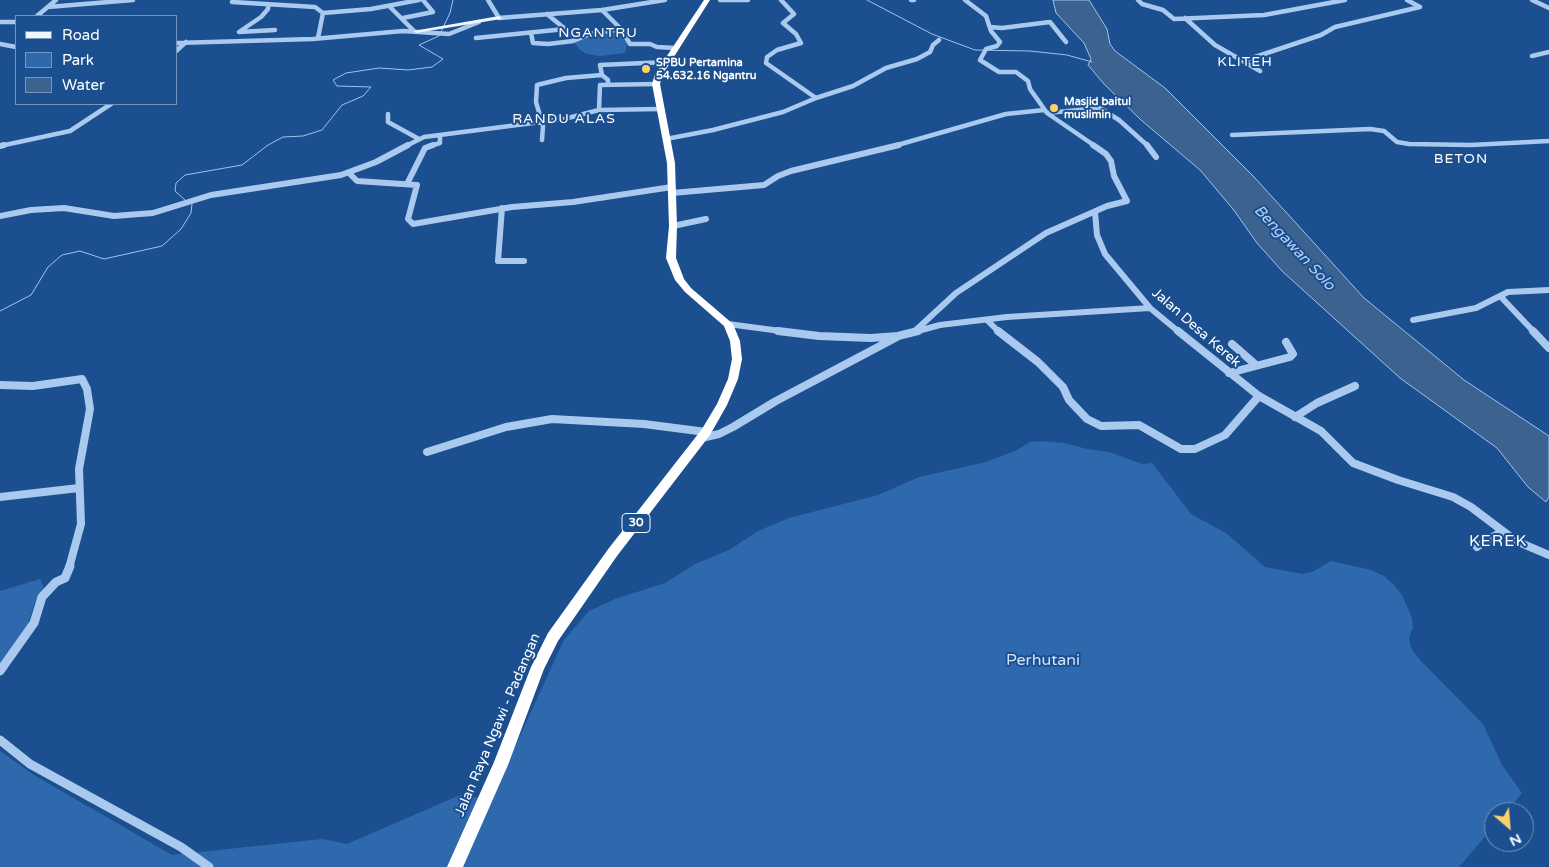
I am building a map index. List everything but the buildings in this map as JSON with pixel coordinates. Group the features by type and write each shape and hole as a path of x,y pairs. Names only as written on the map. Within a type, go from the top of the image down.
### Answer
{"highway":[{"path":"707,0 659,74 656,84 671,163 673,226 671,258 680,280 688,290 728,324"},
{"name":"Jalan Raya Ngawi - Padangan","path":"455,867 500,765 538,667 553,637 608,559 703,435 727,396 738,359 735,341 728,324"}],"main road":[{"path":"415,31 432,31 499,18"}],"street":[{"path":"38,15 56,0"},
{"path":"48,7 133,0"},
{"path":"232,2 312,6 322,13 390,6 419,0"},
{"path":"403,18 433,12 423,0"},
{"path":"488,0 499,18 602,10 665,0"},
{"path":"628,0 631,6"},
{"path":"720,0 748,0"},
{"path":"782,0 794,14 783,23 796,34 800,43 777,50 767,57 766,63 816,98"},
{"path":"916,330 956,293 1046,233 1110,205 1127,202 1114,176 1111,161 1093,143 1045,111 1030,89 1028,81 1016,72 998,72 980,60 986,49 997,46 1000,43 990,27 986,16 965,0"},
{"path":"1138,0 1142,4 1163,10 1172,18 1264,15 1345,0"},
{"path":"1243,61 1322,35 1335,27 1420,7 1407,0"},
{"path":"1532,0 1549,8"},
{"path":"268,5 268,9 261,17 239,32 275,30"},
{"path":"390,6 415,31"},
{"path":"602,10 621,29 630,45 650,44 657,47 676,48"},
{"path":"318,38 322,13"},
{"path":"547,14 576,38"},
{"path":"510,17 510,23"},
{"path":"1185,18 1215,44 1260,71"},
{"path":"0,23 15,22"},
{"path":"432,31 449,34 478,22"},
{"path":"990,27 1050,22 1066,42"},
{"path":"476,38 511,31 531,33 565,29"},
{"path":"531,33 532,43 535,44 569,42 576,38 621,29"},
{"path":"178,43 318,38 363,33 415,31"},
{"path":"240,41 249,32"},
{"path":"666,139 772,115 853,86 886,68 917,59 930,52 933,45 939,40"},
{"path":"178,50 186,42"},
{"path":"0,44 15,47"},
{"path":"1532,56 1549,52"},
{"path":"608,84 608,80 602,75 599,67 602,64 667,62"},
{"path":"542,140 541,121 536,102 538,84 566,78 602,75"},
{"path":"599,110 599,86 608,84 656,84"},
{"path":"0,146 70,131 109,105"},
{"path":"349,173 357,181 407,184 418,187 408,219 411,224 502,208 573,202 672,190 754,187 764,185 778,176 791,171 917,141 1006,114 1100,108 1119,120 1145,143 1156,157"},
{"path":"0,216 31,210 64,208 102,215 124,216 160,211 189,200 211,195 329,178 349,173 386,157 419,139 576,117 599,110 660,109"},
{"path":"388,114 388,122 419,139"},
{"path":"1232,135 1370,129 1384,131 1403,144 1471,145 1549,141"},
{"path":"407,184 425,148 440,143 440,135"},
{"path":"502,208 498,261 524,261"},
{"name":"Jalan Desa Kerek","path":"1095,212 1097,234 1105,254 1150,308 1259,396 1321,431 1353,463 1398,480 1453,497 1471,507 1525,546 1549,555"},
{"path":"673,226 706,219"},
{"path":"1413,320 1464,311 1484,305 1508,292 1549,290"},
{"path":"1501,297 1549,348"},
{"path":"427,452 506,427 552,419 644,424 703,435 719,434 776,401 898,336 916,330 940,325 987,320 1150,308"},
{"path":"987,320 1006,340 1038,362 1063,387 1069,400 1087,419 1100,426 1145,426 1182,449 1194,449 1225,435 1259,396"},
{"path":"728,324 839,338 898,336"},
{"path":"1229,373 1290,358 1293,354 1286,342"},
{"path":"1232,344 1256,366"},
{"path":"0,386 34,386 83,380 90,409 79,469 79,488 82,500 81,524 68,574 56,582 42,597 32,627 0,671"},
{"path":"1295,417 1317,403 1355,386"},
{"path":"0,497 79,488"},
{"path":"1477,547 1502,531"},
{"path":"0,740 30,764 181,847 209,867"}],"green space":[{"path":"620,30 627,44 625,53 600,56 587,54 580,50 574,42 591,35"},
{"name":"Perhutani","path":"1030,442 1064,443 1109,452 1142,464 1152,463 1191,514 1226,533 1265,567 1303,574 1314,571 1331,561 1371,570 1384,576 1402,595 1412,618 1413,628 1409,637 1411,648 1420,660 1483,724 1502,765 1522,793 1514,802 1484,802 1484,838 1459,867 0,867 0,751 34,775 172,855 323,839 347,844 460,795 491,799 564,640 589,611 615,599 665,583 695,564 729,550 758,531 789,518 878,495 919,477 986,462 1015,451"},
{"path":"40,579 44,588 34,604 28,625 0,666 0,591"}],"water":[{"name":"Bengawan Solo","path":"1053,0 1089,0 1107,29 1110,44 1115,51 1165,88 1255,178 1364,298 1464,380 1549,436 1549,497 1546,502 1528,487 1497,448 1400,378 1282,271 1257,243 1233,209 1200,170 1141,120 1104,84 1088,65 1091,59 1084,43 1056,13"}],"waterway":[{"path":"185,200 175,191 176,183 185,175 242,165 268,145 283,137 303,136 322,130 342,105 363,96 371,87 337,86 333,80 346,73 379,68 408,70 432,67 443,59 419,45 439,36 450,13 453,0"},
{"path":"867,0 932,34 975,50 1030,51 1067,55 1092,62"},
{"path":"0,311 31,295 48,267 62,255 80,251 104,259 162,246 181,229 191,213 192,204"}],"place":[{"name":"SPBU Pertamina 54.632.16 Ngantru","path":"646,69"},
{"name":"Masjid baitul muslimin","path":"1054,108"}],"district":[{"name":"NGANTRU","path":"598,33"},
{"name":"KLITEH","path":"1245,62"},
{"name":"RANDU ALAS","path":"564,119"},
{"name":"BETON","path":"1461,159"},
{"name":"KEREK","path":"1498,542"}]}
